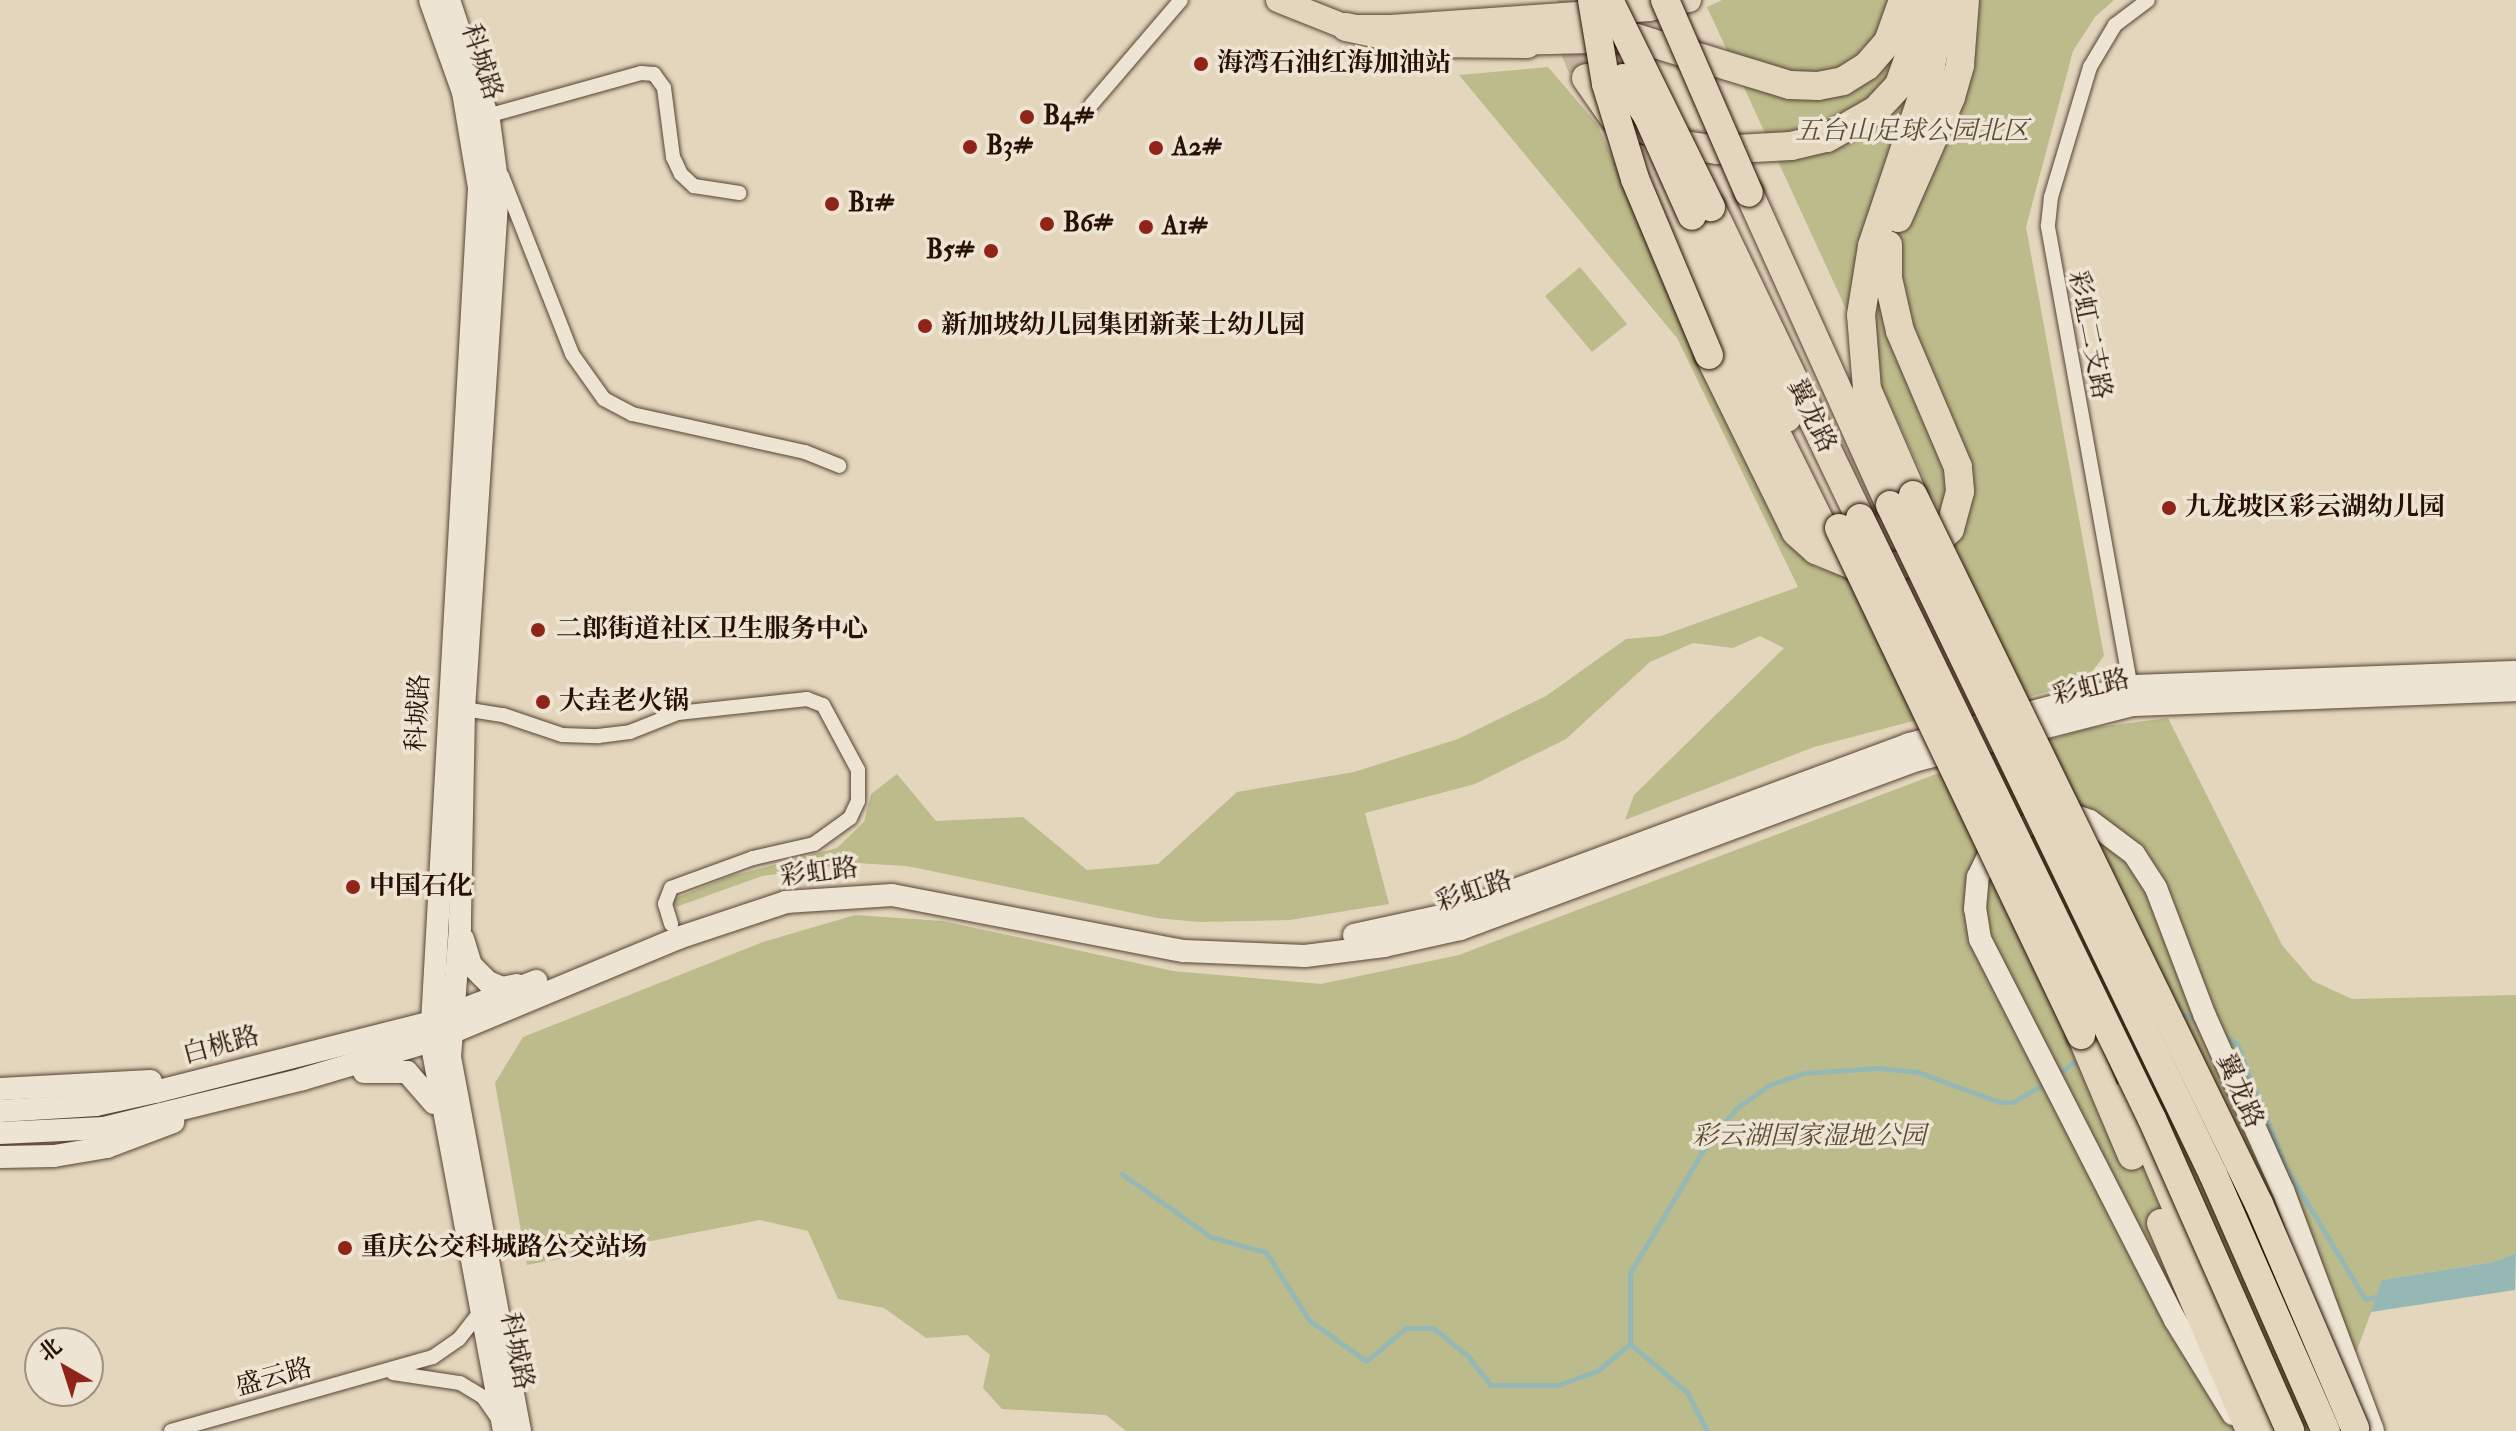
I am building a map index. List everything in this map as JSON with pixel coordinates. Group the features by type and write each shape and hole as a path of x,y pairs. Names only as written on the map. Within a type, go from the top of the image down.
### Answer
{"highway":[{"path":"1592,0 1606,84 1635,179 1709,355 1796,532 1816,550 1855,566 1898,566 1919,559 1950,529 1960,491 1958,467 1900,331 1888,278 1890,216 1929,77 1943,0"},
{"name":"翼龙路","path":"1609,0 1842,527 2152,1119 2290,1431"},
{"name":"翼龙路","path":"1665,0 1749,193 1902,500 2213,1174 2326,1431"},
{"path":"1346,27 1421,43 1506,31 1636,38 1693,52 1746,73 1790,85 1843,81 1867,66 1888,42 1903,0"},
{"path":"1916,0 1917,34 1899,85 1853,127 1791,146 1718,150 1671,143 1635,124 1592,85 1641,161 1842,527 1885,630 2081,1035 2247,1431"},
{"path":"1965,0 1960,65 1951,97 1890,216 1864,281 1862,346 1867,389 1902,500 2259,1204 2361,1430"},
{"path":"1506,31 1594,58 1623,78 1701,211"},
{"path":"1862,346 1888,245"},
{"path":"2104,1026 2141,1129 2272,1431"},
{"path":"2213,1174 2361,1430"}],"main road":[{"name":"科城路","path":"430,0 463,92 479,188 441,1028 443,1122 504,1431"},
{"name":"科城路","path":"449,0 487,116 495,157 498,223 464,709 460,927 441,1028 520,1431"},
{"path":"1278,0 1346,27"},
{"path":"1506,31 1689,0"},
{"name":"彩虹路","path":"441,1028 548,976 671,924 782,889 856,880 933,886 1120,930 1184,939 1305,941 1370,933 1450,914 1909,744 2132,695 2516,672"},
{"name":"彩虹路","path":"441,1028 678,938 820,896 930,900 1118,943 1184,951 1305,956 1384,946 1460,929 1917,760 2132,695 2516,690"},
{"name":"翼龙路","path":"2247,1431 2175,1320 1980,939 1975,909 1978,877 1990,852 2034,821 2067,813 2090,821 2134,854 2156,888 2205,1016 2283,1190 2361,1430"},
{"path":"460,927 471,965 496,987 548,976"},
{"name":"白桃路","path":"0,1111 96,1105 441,1028"},
{"name":"白桃路","path":"0,1133 104,1128 219,1101 303,1079 441,1028"},
{"path":"303,1079 391,1068 407,1072 427,1090 443,1122"},
{"path":"0,1089 220,1075"},
{"path":"0,1157 54,1156 107,1147 219,1101"}],"street":[{"path":"1091,105 1181,0"},
{"name":"彩虹二支路","path":"2132,695 2048,225 2051,197 2090,67 2115,25 2148,0"},
{"path":"487,116 641,73 654,74 664,88 673,157 681,174 694,186 739,193"},
{"path":"495,157 572,354 604,399 632,414 805,452 839,466"},
{"path":"464,709 503,715 562,735 598,736 630,732 678,713 807,699 823,705 858,770 858,801 850,818 814,844 753,858 671,888 665,904 671,924"},
{"path":"389,1373 447,1349 480,1314 494,1288"},
{"path":"389,1373 446,1379 474,1390 493,1408 504,1431"},
{"name":"盛云路","path":"171,1431 389,1373"}],"green space":[{"name":"五台山足球公园北区","path":"1722,0 2114,0 2095,17 2073,51 2026,227 2104,656 2084,682 2025,698 1707,7"},
{"path":"1548,67 1597,124 1786,543 1816,567 1848,578 1940,714 1814,747 1625,820 1634,795 1784,648 1760,636 1733,648 1693,643 1650,662 1566,739 1475,784 1365,813 1389,904 1290,920 1199,922 1157,918 907,866 855,863 762,876 676,907 673,899 728,877 837,848 864,822 871,794 897,774 936,821 1023,817 1087,870 1158,864 1237,792 1354,772 1458,739 1546,696 1626,639 1661,636 1798,587 1677,338 1459,75"},
{"path":"1580,267 1627,324 1592,352 1545,296"},
{"name":"彩云湖国家湿地公园","path":"2168,718 2282,945 2313,981 2352,999 2516,995 2516,1253 2493,1262 2383,1280 2327,1431 1126,1431 1106,1415 1002,1409 983,1388 990,1355 967,1335 926,1338 884,1308 838,1299 808,1231 760,1220 527,1265 495,1083 523,1037 763,942 855,915 943,921 1173,971 1321,984 1459,955 1960,765 2090,728"}],"water":[{"path":"2516,1253 2515,1290 2371,1312 2382,1280 2493,1262"}],"waterway":[{"path":"2175,1011 2198,1021"},
{"path":"2221,1034 2237,1044 2285,1166 2365,1299 2382,1296"},
{"path":"2057,1075 2081,1057"},
{"path":"1707,1431 1687,1392 1630,1344 1630,1273 1713,1134 1738,1107 1769,1085 1803,1073 1878,1068 1918,1072 1999,1102 2013,1102 2046,1083"},
{"path":"1122,1174 1211,1237 1266,1252 1309,1320 1366,1361 1406,1328 1433,1328 1468,1356 1491,1385 1558,1385 1597,1371 1630,1344"}],"tunnel":[{"path":"1572,0 1571,42 1586,78"}],"place":[{"name":"海湾石油红海加油站","path":"1201,64"},
{"name":"B4#","path":"1027,117"},
{"name":"B3#","path":"970,147"},
{"name":"A2#","path":"1156,148"},
{"name":"B1#","path":"832,204"},
{"name":"B6#","path":"1047,224"},
{"name":"A1#","path":"1146,227"},
{"name":"B5#","path":"991,251"},
{"name":"新加坡幼儿园集团新莱士幼儿园","path":"925,326"},
{"name":"九龙坡区彩云湖幼儿园","path":"2169,508"},
{"name":"二郎街道社区卫生服务中心","path":"538,630"},
{"name":"大垚老火锅","path":"543,702"},
{"name":"中国石化","path":"353,887"},
{"name":"重庆公交科城路公交站场","path":"345,1248"}]}
